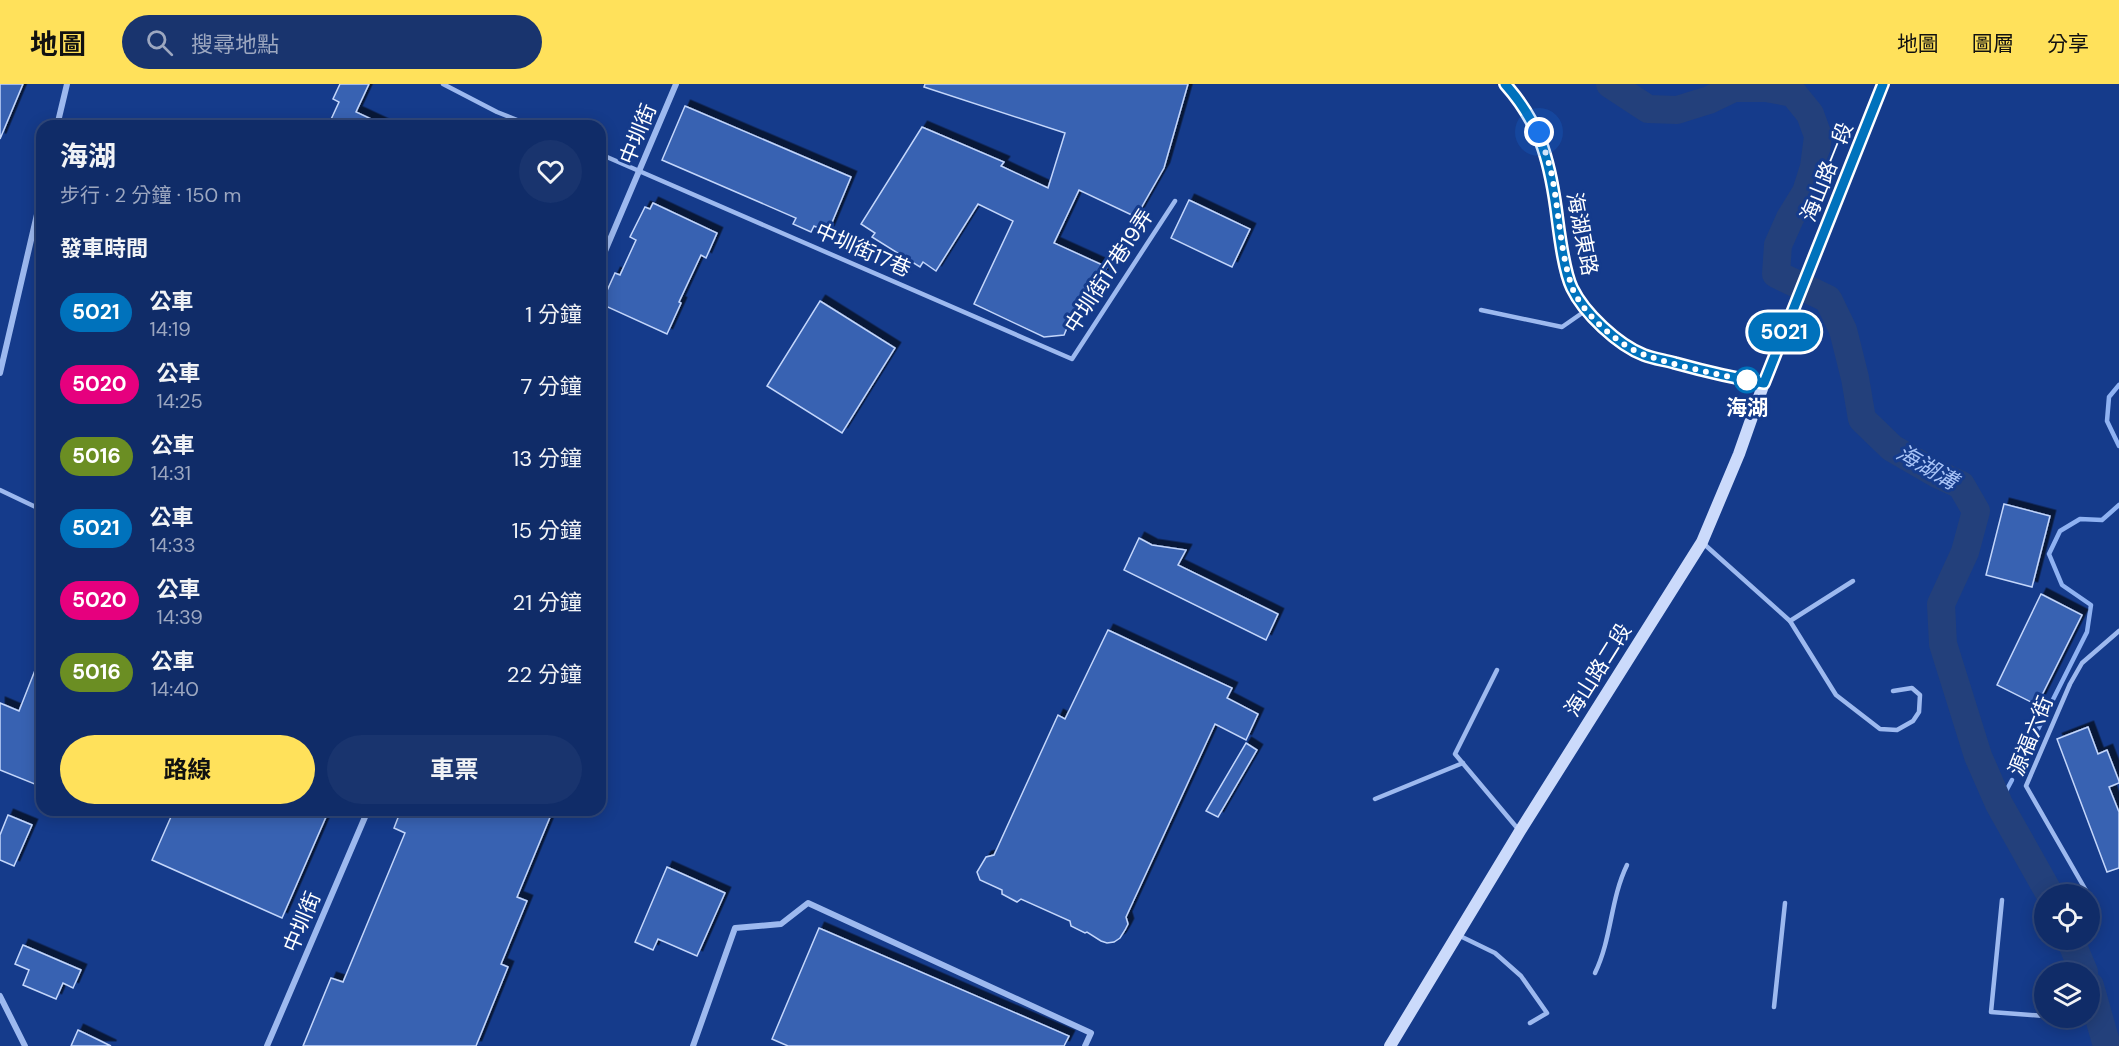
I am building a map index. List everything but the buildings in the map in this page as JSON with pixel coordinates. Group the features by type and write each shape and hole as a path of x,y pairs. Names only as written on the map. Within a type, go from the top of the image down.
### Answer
{"main road":[{"name":"海湖東路","path":"1505,84 1516,96 1539,132 1551,174 1571,287 1585,311 1611,335 1642,355 1719,375 1764,383"},
{"name":"海山路一段","path":"1798,296 1883,84"},
{"name":"海山路二段","path":"1390,1046 1520,831 1702,542 1798,296"}],"street":[{"path":"58,120 67,84"},
{"name":"中圳街","path":"606,250 676,84"},
{"path":"0,373 36,219"},
{"name":"中圳街","path":"267,1046 365,816"},
{"path":"693,1046 735,928 781,924 808,903 1091,1033 1085,1046"},
{"path":"0,996 24,1046"}],"lane":[{"path":"443,84 517,120"},
{"name":"中圳街17巷","path":"606,156 1071,359"},
{"name":"中圳街17巷19弄","path":"1071,359 1175,201"},
{"path":"1481,310 1562,327 1585,311"},
{"path":"0,490 36,507"},
{"path":"1702,542 1790,621 1836,695 1880,729 1897,730 1913,721 1919,712 1920,695 1912,688 1893,691"},
{"path":"1790,621 1853,581"},
{"name":"源福六街","path":"2083,884 2026,786 2070,684 2082,663 2119,631"},
{"path":"1497,670 1455,754 1520,831"},
{"path":"1375,799 1463,763"},
{"path":"1595,973 1604,954 1618,883 1627,866"},
{"path":"2002,900 1991,1012 2034,1015"},
{"path":"1774,1007 1785,903"},
{"path":"1458,934 1495,953 1521,976 1547,1013 1530,1023"}],"waterway":[{"name":"海湖溝","path":"1610,84 1648,109 1677,110 1709,100 1734,88 1766,88 1793,93 1810,114 1818,136 1814,167 1806,192 1790,218 1778,245 1776,274 1828,299 1843,330 1862,419 1892,448 1961,485 1976,511 1965,552 1941,604 1943,644 1978,756 1999,804 2044,884"},
{"path":"2119,385 2109,397 2107,421 2119,446"},
{"path":"2017,771 2087,632 2091,605 2062,585 2049,554 2060,531 2080,519 2102,520 2119,505"},
{"path":"1999,804 2012,780"},
{"name":"海湖溝","path":"2075,950 2080,962"},
{"name":"海湖溝","path":"2100,1021 2107,1046"}],"bus line":[{"name":"5021","path":"1505,84 1516,96 1539,132 1551,174 1571,287 1585,311 1611,335 1642,355 1719,375 1764,383 1883,84"}],"place":[{"name":"海湖","path":"1747,380"}],"route":[{"path":"1539,132 1551,174 1571,287 1585,311 1611,335 1642,355 1747,380"}]}
